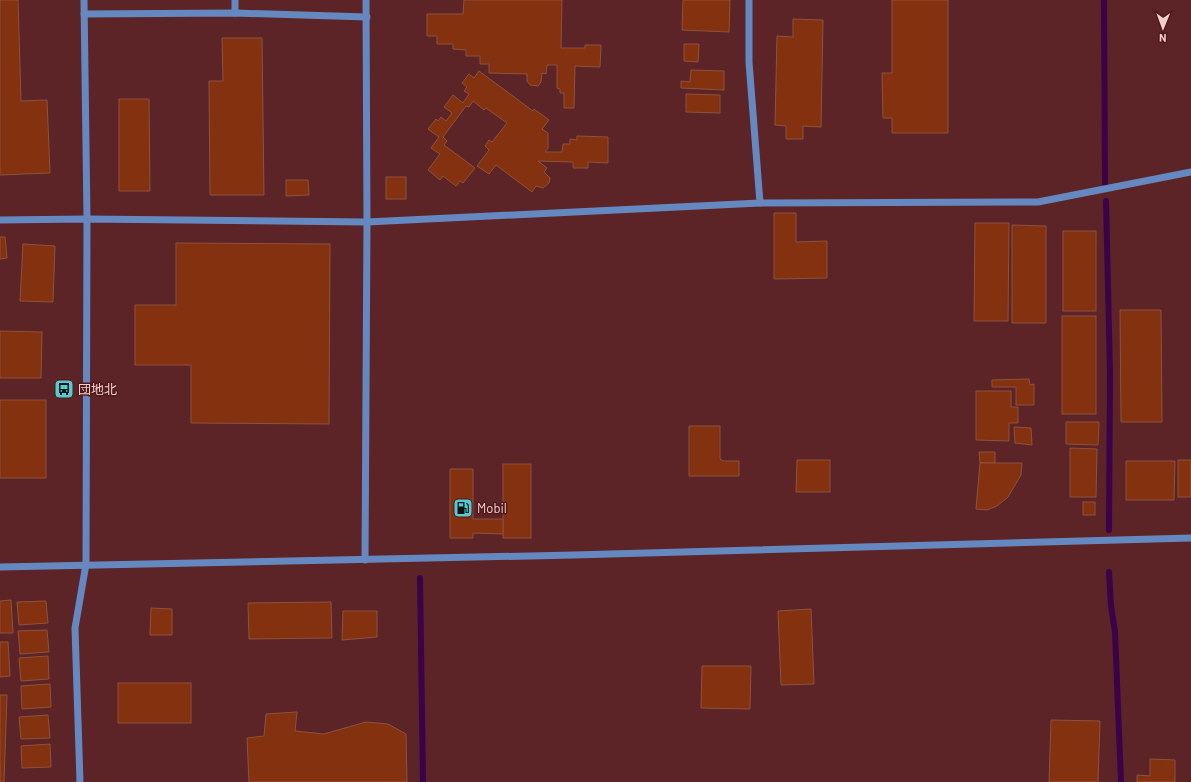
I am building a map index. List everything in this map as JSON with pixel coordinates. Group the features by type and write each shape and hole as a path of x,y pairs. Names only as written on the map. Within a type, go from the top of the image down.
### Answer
{"street":[{"path":"80,782 75,628 86,564 87,219 84,0"},
{"path":"235,14 236,0"},
{"path":"365,560 367,222 366,0"},
{"path":"748,0 749,62 760,203"},
{"path":"84,14 235,14 367,17"},
{"path":"0,220 87,219 367,222 760,203 1038,202 1191,172"},
{"path":"0,567 86,564 365,560 1191,538"}],"building":[{"path":"0,0 18,0 21,101 47,100 50,173 0,175"},
{"path":"464,0 562,0 561,48 585,48 585,45 601,45 600,67 575,66 574,108 564,108 564,93 560,93 560,89 557,88 557,65 547,65 546,74 542,73 541,82 538,86 530,85 527,81 527,74 489,73 489,64 480,64 480,56 466,56 466,50 453,49 453,44 437,44 437,36 427,36 427,14 463,14"},
{"path":"683,0 730,0 729,32 682,30"},
{"path":"892,0 948,0 948,133 892,133 892,118 883,118 882,73 892,73"},
{"path":"793,19 823,20 821,127 803,126 803,139 786,139 786,126 775,125 777,36 793,37"},
{"path":"222,38 262,38 264,195 210,195 209,81 223,81"},
{"path":"684,44 699,44 698,62 684,61"},
{"path":"691,70 724,71 724,90 681,88 681,81 690,82"},
{"path":"479,71 533,111 534,109 549,120 542,129 548,133 548,148 545,152 562,152 563,144 570,144 570,139 577,140 577,136 608,137 608,163 588,162 588,168 573,168 573,162 538,161 547,168 544,172 550,178 549,183 543,188 536,186 532,192 496,165 489,174 477,166 489,150 485,146 489,140 492,142 507,123 486,108 484,110 473,101 469,107 466,106 443,137 447,141 444,145 475,168 463,183 460,181 456,186 443,176 440,180 428,170 440,154 431,148 439,137 428,129 436,119 438,121 441,117 446,121 452,113 444,107 453,95 463,103 469,94 464,91 467,87 462,83 469,74 474,78"},
{"path":"686,94 720,95 720,113 686,112"},
{"path":"119,99 149,99 150,191 119,191"},
{"path":"386,177 406,177 406,199 386,199"},
{"path":"286,180 308,180 309,195 286,196"},
{"path":"774,213 796,213 796,242 827,241 827,278 774,279"},
{"path":"975,223 1009,223 1008,321 974,321"},
{"path":"1012,225 1046,226 1046,323 1012,323"},
{"path":"1063,231 1096,231 1096,311 1063,311"},
{"path":"0,237 5,237 7,258 0,259"},
{"path":"176,243 330,244 329,424 191,423 191,365 135,365 135,305 176,305"},
{"path":"23,244 55,246 53,302 20,301"},
{"path":"1120,310 1161,310 1162,422 1121,422"},
{"path":"1062,316 1096,316 1096,414 1062,414"},
{"path":"0,331 42,332 41,378 0,378"},
{"path":"1029,379 1030,385 1034,384 1034,405 1016,405 1016,387 992,387 992,380"},
{"path":"976,391 1011,391 1011,407 1018,407 1018,423 1009,423 1009,441 976,440"},
{"path":"0,400 46,400 46,478 0,478"},
{"path":"1066,422 1099,422 1098,445 1066,444"},
{"path":"689,426 720,426 720,459 723,461 739,461 739,476 689,476"},
{"path":"1014,427 1031,428 1032,445 1015,443"},
{"path":"1070,448 1097,449 1096,497 1070,497"},
{"path":"979,452 995,452 995,463 980,463"},
{"path":"797,460 830,460 830,492 796,492"},
{"path":"1178,460 1191,460 1191,497 1178,497"},
{"path":"1126,461 1175,461 1174,500 1126,500"},
{"path":"980,463 1022,463 1021,475 1008,497 997,506 987,510 976,509"},
{"path":"503,464 531,464 531,538 503,538"},
{"path":"450,469 473,469 473,519 503,519 503,534 473,533 473,538 450,538"},
{"path":"1083,502 1095,502 1095,515 1083,515"},
{"path":"11,600 13,633 0,633 0,601"},
{"path":"46,601 48,623 19,625 17,602"},
{"path":"331,602 332,638 249,639 248,603"},
{"path":"151,608 172,609 172,635 150,635"},
{"path":"811,609 814,684 781,685 778,611"},
{"path":"343,611 377,611 377,637 342,640"},
{"path":"47,630 49,652 20,654 18,631"},
{"path":"0,642 8,642 10,676 0,677"},
{"path":"48,656 49,679 21,681 19,658"},
{"path":"702,666 751,666 750,709 701,708"},
{"path":"118,683 191,683 191,723 118,723"},
{"path":"50,684 51,707 22,709 21,686"},
{"path":"0,695 7,695 4,782 0,782"},
{"path":"297,712 295,731 324,734 366,722 388,724 406,734 407,782 249,782 247,738 264,736 266,714"},
{"path":"48,715 50,738 21,739 19,717"},
{"path":"1051,720 1100,721 1098,782 1049,782"},
{"path":"50,744 51,767 22,768 21,746"},
{"path":"1150,759 1175,760 1175,782 1137,782 1137,775 1150,776"}],"waterway":[{"path":"1104,0 1105,184"},
{"path":"1106,201 1110,373 1109,530"},
{"path":"1109,572 1111,606 1115,632 1121,782"},
{"path":"420,578 423,782"}],"place":[{"name":"団地北","path":"64,389"},
{"name":"Mobil","path":"463,508"}]}
